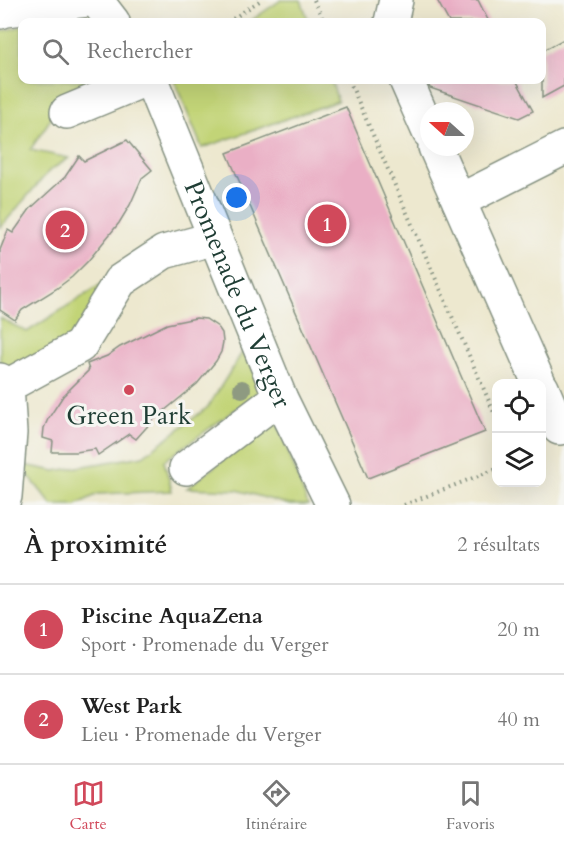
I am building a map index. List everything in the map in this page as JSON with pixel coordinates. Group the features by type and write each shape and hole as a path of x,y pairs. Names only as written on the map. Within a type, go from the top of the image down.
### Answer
{"street":[{"path":"393,18 396,0"},
{"path":"0,12 80,1 107,18"},
{"path":"67,112 134,84"},
{"name":"Promenade du Verger","path":"153,84 280,397 333,505"},
{"path":"408,84 420,112"},
{"path":"459,201 564,148"},
{"path":"439,156 537,379"},
{"path":"9,502 10,433 4,383 80,346 120,281 164,252 215,238"},
{"path":"186,468 280,397"},
{"path":"546,397 559,428 564,427"}],"path":[{"path":"234,18 261,0"},
{"path":"314,0 322,18"},
{"path":"351,84 492,408"},
{"path":"404,505 492,471"}],"green space":[{"path":"281,0 301,0 308,18 255,18"},
{"path":"18,27 18,84 91,84 68,93 30,150 69,158 49,171 0,228 0,32"},
{"path":"176,84 332,84 338,101 202,148"},
{"path":"105,282 74,337 10,371 0,367 0,318 27,332"},
{"path":"243,351 264,389 164,461 172,491 98,494 76,505 52,505 19,464 55,471 143,456 208,407"},
{"path":"276,419 308,505 290,505 237,490 187,488"}],"building":[{"path":"437,0 478,0 487,18 447,18"},
{"path":"564,39 564,86 542,98 542,84 546,84 546,49"},
{"path":"428,84 518,84 533,111 519,118 430,88"},
{"path":"346,107 485,432 368,478 227,153"},
{"path":"127,140 152,170 142,178 119,223 72,277 22,310 15,320 0,310 0,250 8,230 13,233 30,209 65,177 79,156 84,161"},
{"name":"Green Park","path":"196,318 206,319 218,327 222,333 223,342 216,361 197,384 153,420 136,439 129,434 98,455 95,449 52,452 53,441 43,438 44,428 63,396 89,370 87,364 167,324"}],"place":[{"name":"Piscine AquaZena","path":"327,224"},
{"name":"West Park","path":"65,230"},
{"name":"Green Park","path":"129,390"}]}
